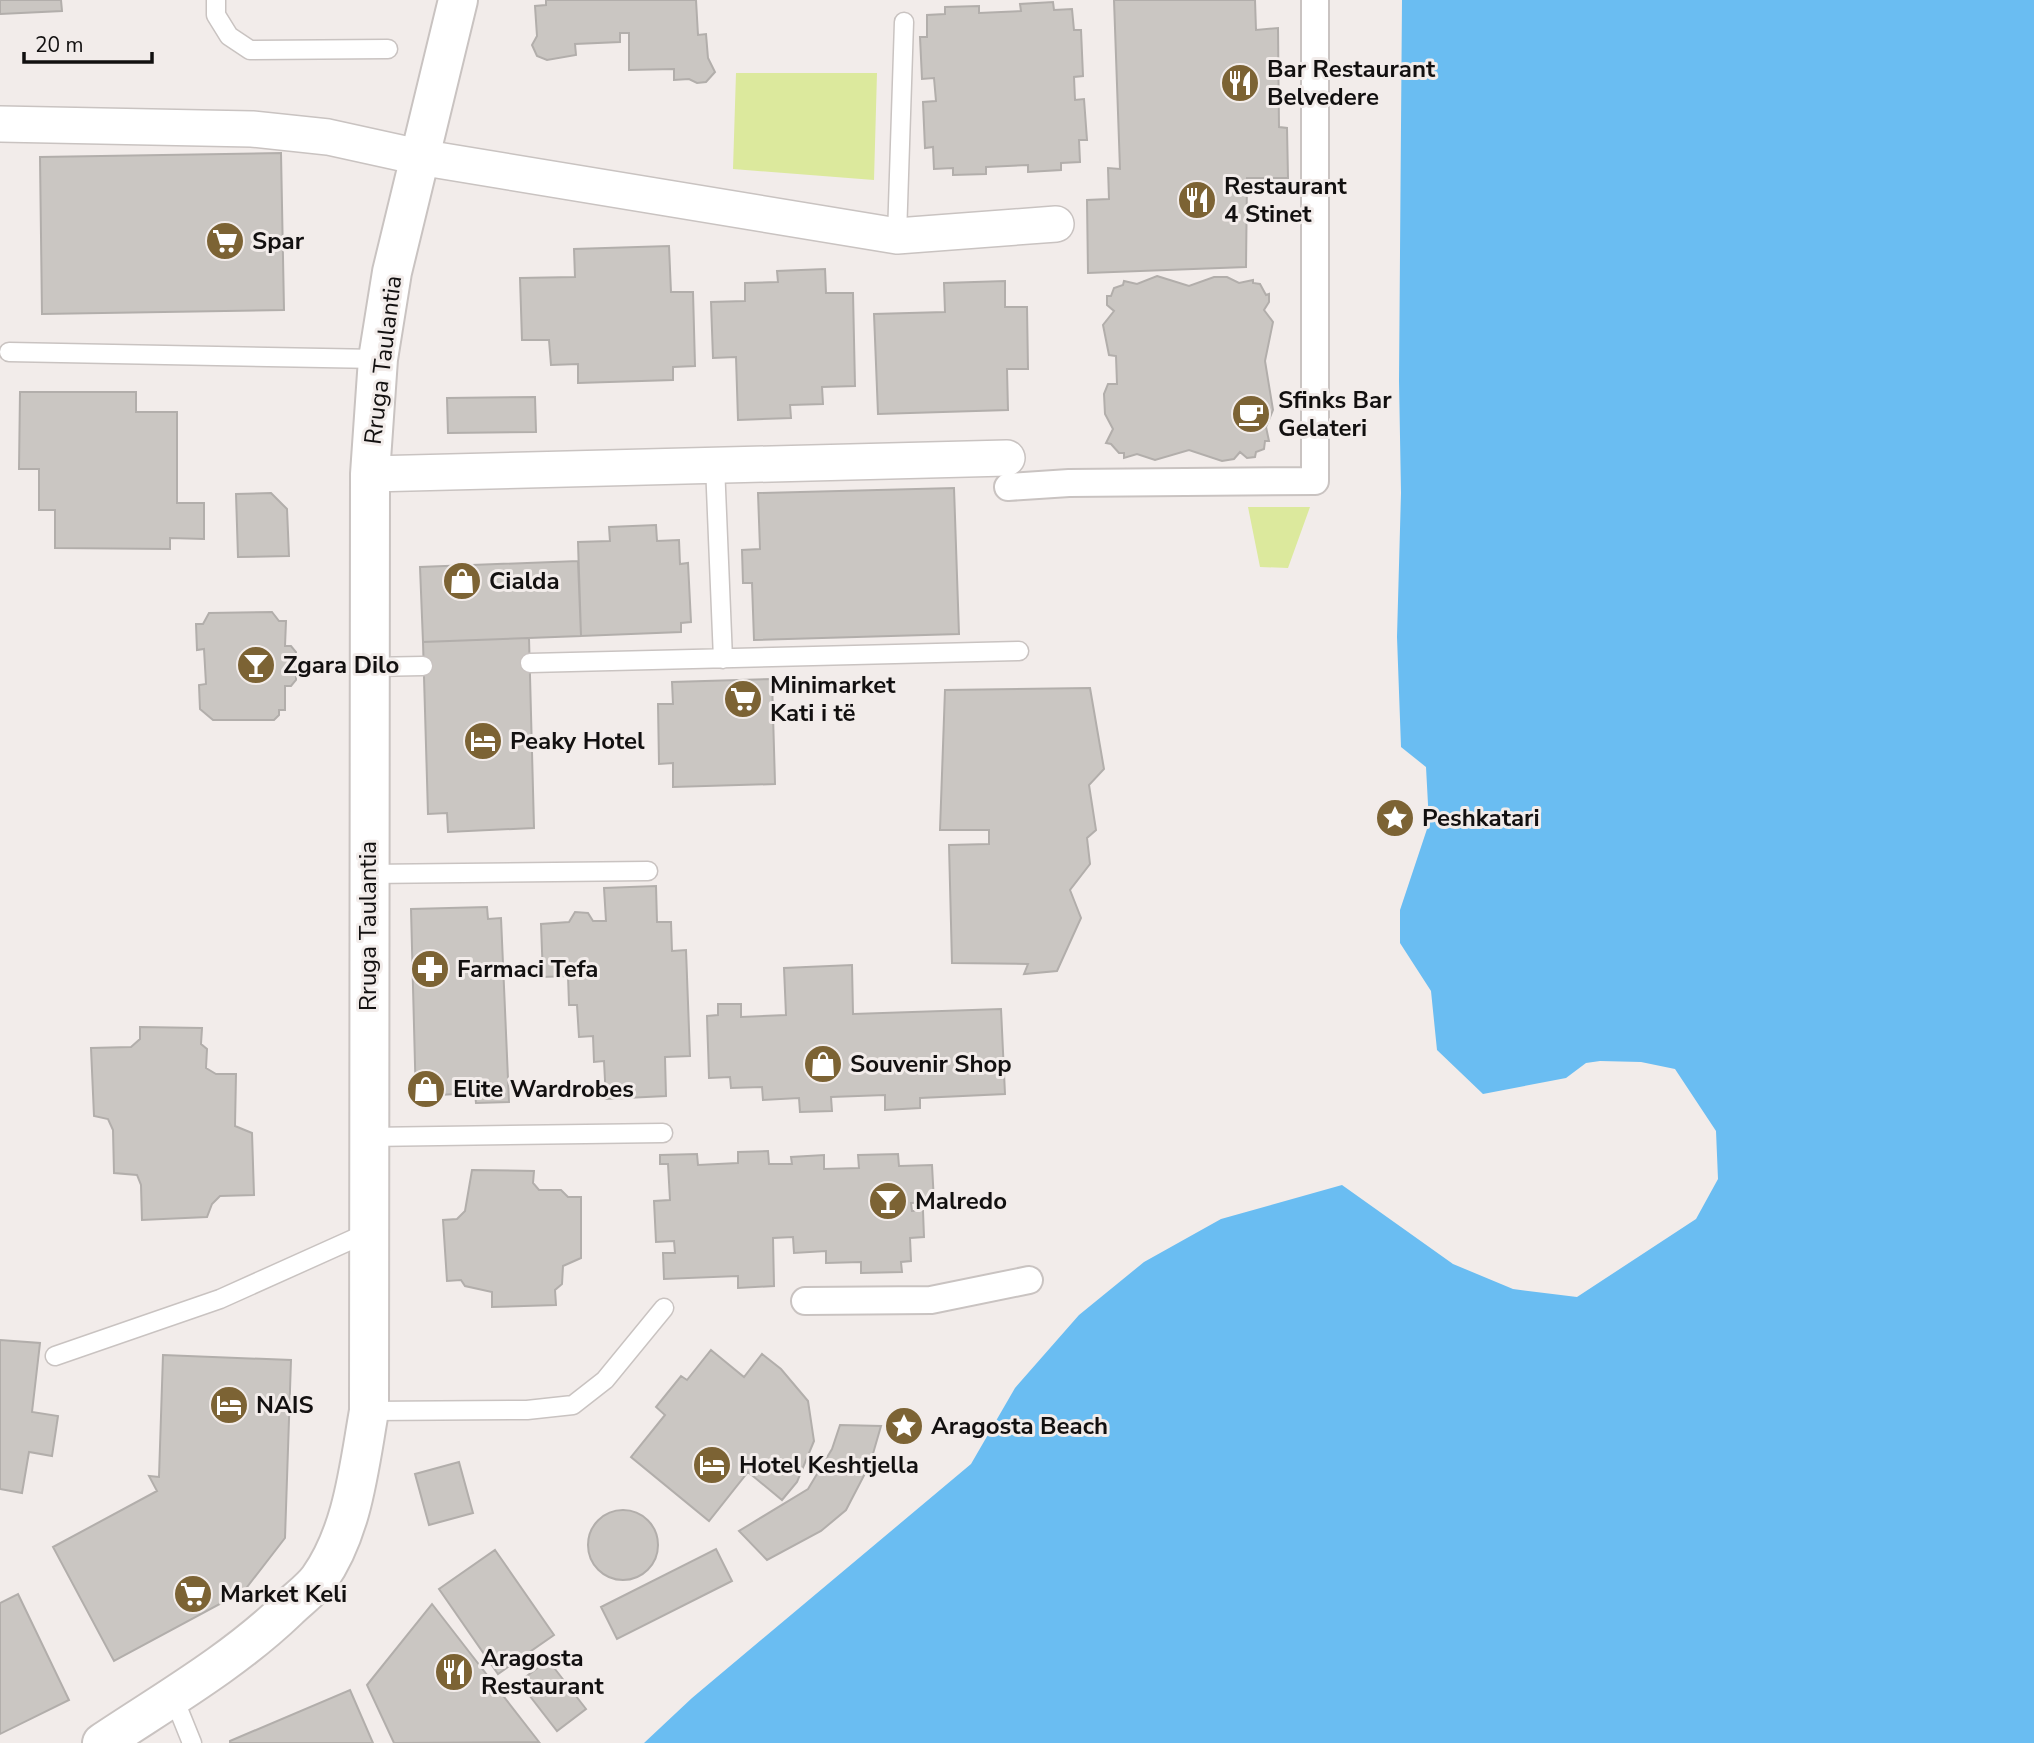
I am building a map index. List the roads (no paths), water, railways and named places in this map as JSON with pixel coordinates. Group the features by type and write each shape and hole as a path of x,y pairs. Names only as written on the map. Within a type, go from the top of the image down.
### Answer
{"main road":[{"name":"Rruga Taulantia","path":"102,1743 221,1665 274,1623 319,1580 345,1528 369,1411 370,474 378,359 392,272 458,0"}],"street":[{"path":"370,474 715,466 1007,473 1069,483 1315,481 1315,0"},
{"path":"0,124 252,129 327,137 419,157 897,236 1056,224"},
{"path":"804,1301 931,1300 1029,1280"}],"lane":[{"path":"216,0 216,16 229,36 250,50 388,49"},
{"path":"897,236 904,22"},
{"path":"9,352 378,359"},
{"path":"715,466 723,659"},
{"path":"530,663 1019,651"},
{"path":"369,667 423,666"},
{"path":"368,874 648,871"},
{"path":"368,1137 663,1133"},
{"path":"55,1356 220,1299 369,1232"},
{"path":"369,1411 527,1410 573,1405 605,1380 664,1308"},
{"path":"173,1696 192,1743"}],"water":[{"path":"1402,0 2034,0 2034,1743 644,1743 692,1698 971,1464 1015,1388 1079,1315 1144,1262 1221,1219 1342,1185 1453,1264 1513,1289 1577,1297 1696,1219 1718,1179 1716,1131 1675,1069 1641,1062 1600,1061 1586,1063 1566,1078 1483,1094 1437,1050 1431,991 1400,943 1400,910 1429,823 1426,767 1401,747 1397,637 1401,493 1399,381"}],"place":[{"name":"Bar Restaurant Belvedere","path":"1240,83"},
{"name":"Restaurant 4 Stinet","path":"1197,200"},
{"name":"Spar","path":"225,241"},
{"name":"Sfinks Bar Gelateri","path":"1251,414"},
{"name":"Cialda","path":"462,581"},
{"name":"Zgara Dilo","path":"256,665"},
{"name":"Minimarket Kati i të","path":"743,699"},
{"name":"Peaky Hotel","path":"483,741"},
{"name":"Peshkatari","path":"1395,818"},
{"name":"Farmaci Tefa","path":"430,969"},
{"name":"Souvenir Shop","path":"823,1064"},
{"name":"Elite Wardrobes","path":"426,1089"},
{"name":"Malredo","path":"888,1201"},
{"name":"NAIS","path":"229,1405"},
{"name":"Aragosta Beach","path":"904,1426"},
{"name":"Hotel Keshtjella","path":"712,1465"},
{"name":"Market Keli","path":"193,1594"},
{"name":"Aragosta Restaurant","path":"454,1672"}]}
